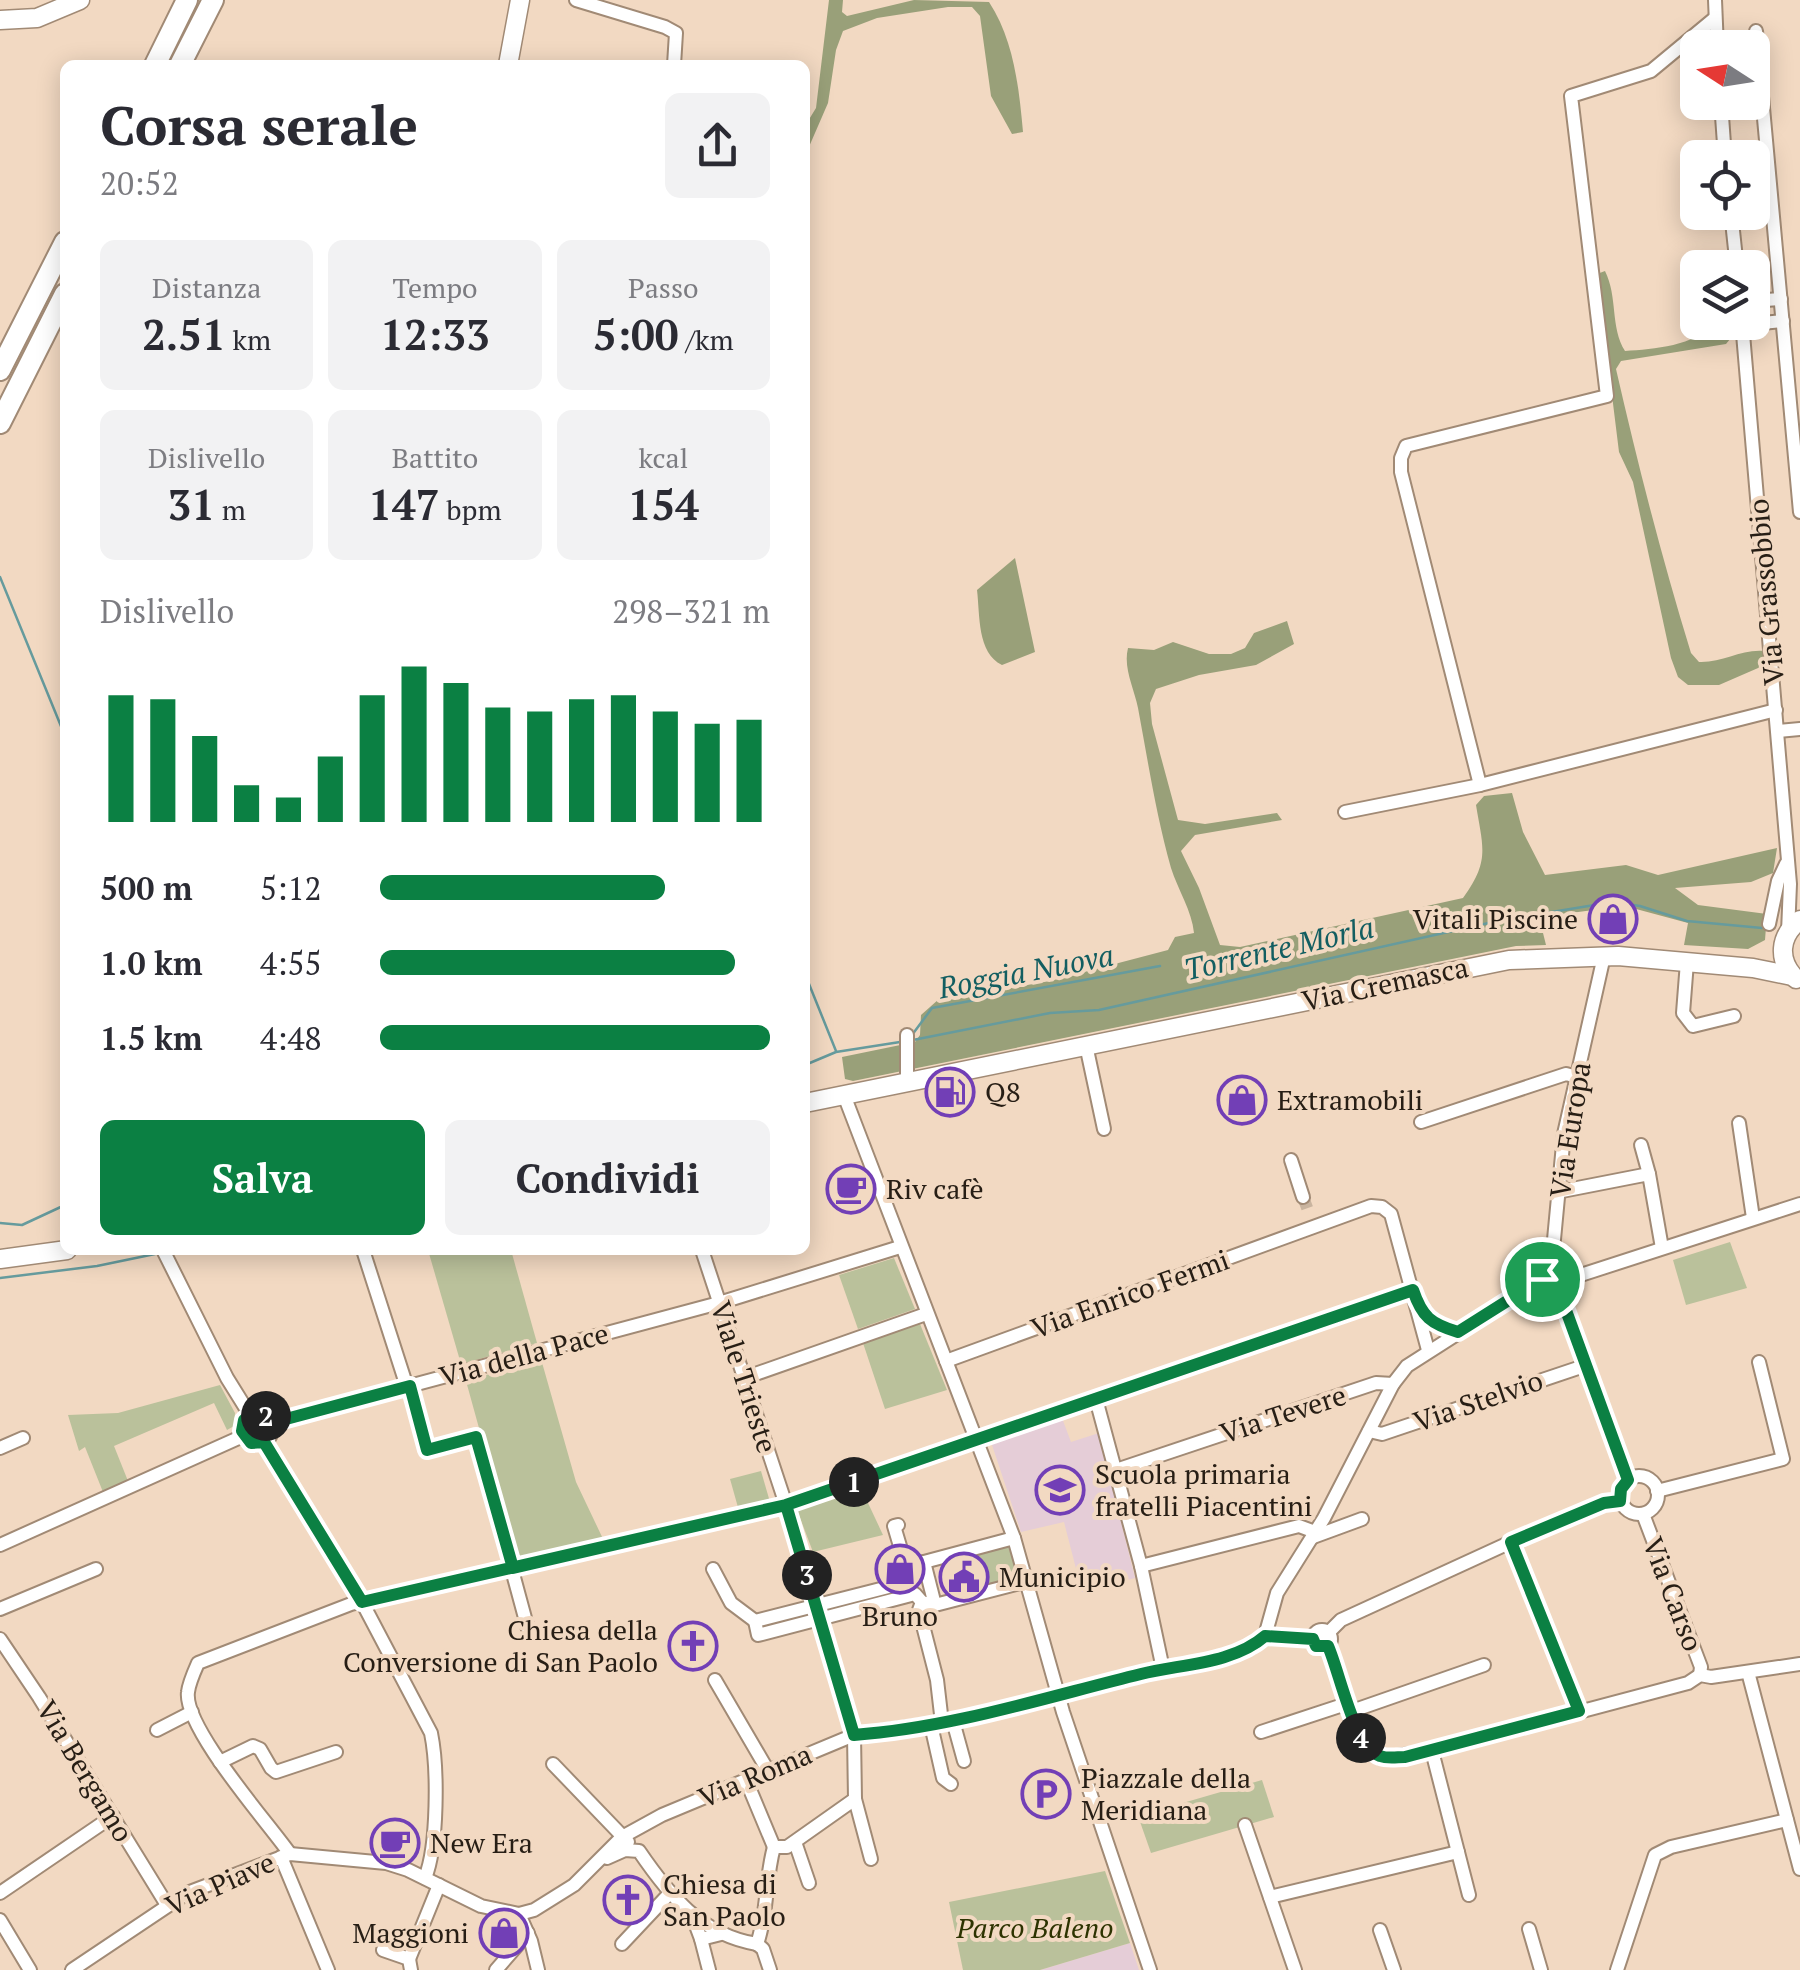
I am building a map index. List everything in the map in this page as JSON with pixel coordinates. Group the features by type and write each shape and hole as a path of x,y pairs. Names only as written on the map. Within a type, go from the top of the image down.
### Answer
{"highway":[{"path":"157,60 188,0"},
{"path":"183,60 213,0"},
{"path":"0,370 60,252"},
{"path":"0,422 60,304"}],"main road":[{"path":"0,20 37,18 80,0"},
{"path":"509,60 520,0"},
{"path":"1740,966 1764,958 1791,931"},
{"path":"1791,931 1783,959 1796,979"},
{"name":"Via Cremasca","path":"810,1103 1488,962 1604,956 1740,966 1796,979"},
{"path":"0,1259 60,1251"}],"street":[{"path":"576,0 665,26 676,33 674,60"},
{"path":"1715,0 1717,30"},
{"path":"1480,785 1400,458 1406,446 1608,396 1571,96 1651,70 1716,18"},
{"path":"1764,120 1800,512"},
{"path":"1770,300 1781,299"},
{"path":"1770,322 1783,321"},
{"name":"Via Grassobbio","path":"1743,340 1778,731 1793,836 1769,924"},
{"path":"1345,812 1480,785 1776,710"},
{"path":"1778,731 1800,729"},
{"name":"Via Grassobbio","path":"1787,861 1795,889 1791,931"},
{"name":"Via Europa","path":"1549,1281 1564,1134 1604,956"},
{"path":"1687,962 1682,1013 1693,1026 1734,1016"},
{"path":"906,1082 907,1035"},
{"path":"1086,1045 1104,1129"},
{"path":"1421,1122 1566,1074 1577,1077"},
{"path":"844,1095 1014,1538 1058,1694 1150,1970"},
{"path":"1739,1124 1753,1218"},
{"path":"1641,1145 1662,1248"},
{"path":"1291,1160 1303,1197"},
{"path":"1557,1192 1649,1174"},
{"path":"1058,1694 1230,1656 1252,1648 1265,1636 1277,1593 1313,1535 1394,1384 1407,1366 1428,1350 1549,1281 1800,1204"},
{"name":"Via Enrico Fermi","path":"946,1362 1311,1220 1372,1206 1391,1214 1428,1350"},
{"name":"Via della Pace","path":"271,1423 720,1303 900,1247"},
{"path":"166,1255 227,1378 250,1415"},
{"path":"365,1255 427,1450 476,1437 528,1629"},
{"name":"Viale Trieste","path":"704,1255 786,1505 854,1735 855,1799 871,1859"},
{"path":"1549,1281 1570,1322 1628,1480"},
{"path":"328,1970 280,1839 244,1799 192,1712 186,1695 198,1663 362,1602 786,1505 1413,1290"},
{"path":"1419,1308 1434,1324 1458,1332"},
{"path":"744,1378 926,1314"},
{"path":"1328,1639 1341,1620 1511,1542 1604,1503 1620,1501 1621,1489 1628,1480 1646,1478 1658,1491 1783,1459 1759,1362"},
{"name":"Via Stelvio","path":"1369,1431 1382,1434 1587,1365"},
{"name":"Via Tevere","path":"1116,1470 1376,1383 1394,1384"},
{"path":"1096,1399 1141,1566 1163,1669"},
{"path":"262,1414 271,1423 271,1435 264,1442 251,1443 244,1436 242,1426 250,1415 262,1414"},
{"path":"0,1544 244,1436"},
{"path":"0,1448 23,1438"},
{"path":"264,1442 362,1602 431,1733 435,1755 432,1856 425,1878"},
{"name":"Via Carso","path":"1620,1501 1632,1513 1642,1514 1653,1508 1658,1491"},
{"name":"Via Carso","path":"1642,1514 1701,1667 1700,1675"},
{"path":"1313,1535 1362,1519"},
{"path":"898,1525 894,1526 905,1563 921,1586 919,1610 938,1680 943,1778 952,1784"},
{"path":"1141,1566 1299,1526 1313,1535"},
{"path":"921,1586 1014,1538"},
{"path":"1511,1542 1579,1711"},
{"path":"0,1610 96,1569"},
{"path":"713,1569 731,1603 756,1628"},
{"path":"756,1628 921,1586 1028,1580"},
{"path":"752,1650 756,1628"},
{"path":"1265,1636 1313,1639 1322,1630 1359,1735 1370,1751 1383,1758 1432,1751 1688,1683 1700,1675 1711,1678 1800,1664"},
{"name":"Via Bergamo","path":"0,1639 167,1905"},
{"path":"1262,1732 1484,1664"},
{"path":"1748,1672 1800,1869"},
{"path":"715,1680 767,1769"},
{"name":"Via Roma","path":"622,1837 662,1814 854,1735 942,1723 1058,1694"},
{"path":"158,1730 192,1712"},
{"path":"942,1723 964,1761"},
{"path":"220,1762 253,1746 260,1748 276,1772 336,1752"},
{"path":"1432,1751 1469,1894"},
{"path":"553,1764 639,1852 669,1894 721,1934 763,1948 770,1970"},
{"path":"746,1780 774,1847 769,1864 767,1910 757,1944"},
{"path":"774,1847 795,1842 855,1799"},
{"path":"0,1893 112,1816"},
{"path":"1617,1970 1655,1855 1672,1847 1787,1820"},
{"path":"1246,1825 1295,1970"},
{"path":"538,1970 520,1914 556,1898 622,1837"},
{"path":"795,1842 809,1883"},
{"path":"596,1864 625,1850 639,1852"},
{"path":"1270,1897 1458,1852"},
{"name":"Via Piave","path":"75,1969 187,1893 285,1856 386,1864 482,1906 520,1914"},
{"path":"384,1950 410,1964 440,1885"},
{"path":"622,1944 669,1894"},
{"path":"692,1914 709,1970"},
{"path":"0,1920 30,1970"},
{"path":"1529,1929 1541,1970"},
{"path":"1380,1930 1394,1970"},
{"path":"496,1970 528,1933"},
{"path":"701,1940 721,1934"}],"shaded area":[{"name":"Scuola primaria fratelli Piacentini","path":"1062,1418 1071,1442 1099,1433 1135,1578 1082,1592 1064,1522 1021,1532 991,1442"},
{"path":"1130,1943 1139,1970 1040,1970"}],"green space":[{"path":"829,0 843,0 842,12 847,16 914,0 989,2 1010,48 1023,132 1012,134 991,96 980,16 972,7 877,18 843,31 828,103 810,144 810,118 816,108"},
{"path":"1605,271 1612,291 1617,332 1625,351 1687,340 1729,340 1726,344 1621,361 1616,369 1691,653 1699,662 1764,651 1765,665 1719,685 1688,685 1678,677 1671,658 1633,482 1619,452 1597,274"},
{"path":"1015,558 1035,652 1002,665 984,643 977,590"},
{"path":"1287,621 1294,644 1256,665 1199,675 1156,689 1150,703 1178,820 1205,824 1277,813 1282,820 1195,835 1181,851 1220,945 1240,947 1463,898 1481,864 1476,805 1484,796 1512,793 1523,832 1545,875 1626,865 1658,875 1777,848 1773,873 1751,882 1675,888 1698,905 1767,914 1765,940 1748,949 1684,945 1688,923 1625,906 1539,917 1546,945 1516,946 853,1081 845,1079 842,1057 915,1042 920,1035 921,1015 939,999 1050,981 1168,950 1175,937 1194,933 1161,828 1128,670 1128,648 1154,650 1173,642 1209,654 1231,654 1245,648 1254,633"},
{"path":"1730,1242 1747,1288 1686,1305 1673,1260"},
{"path":"429,1255 512,1255 537,1343 461,1364"},
{"path":"894,1258 915,1309 858,1329 839,1275"},
{"path":"920,1324 947,1390 885,1409 863,1343"},
{"path":"541,1359 576,1482 604,1541 516,1562 466,1381"},
{"path":"220,1385 235,1413 234,1426 227,1430 214,1403 114,1446 128,1481 103,1492 85,1447 79,1451 68,1415 118,1413"},
{"path":"761,1471 770,1502 739,1511 730,1479"},
{"path":"861,1488 883,1535 813,1552 797,1510"},
{"path":"1008,1546 1020,1579 981,1589 973,1555"},
{"path":"1262,1780 1274,1817 1151,1853 1138,1816"},
{"name":"Parco Baleno","path":"1105,1871 1130,1943 1040,1970 963,1970 949,1902"}],"waterway":[{"path":"0,577 60,724"},
{"name":"Torrente Morla","path":"913,1040 1050,1013 1099,1010 1502,920 1613,902 1687,921 1762,928"},
{"name":"Roggia Nuova","path":"912,1035 932,1008 1160,966"},
{"path":"810,986 836,1051"},
{"name":"Torrente Morla","path":"810,1063 836,1052 900,1042"},
{"name":"Torrente Morla","path":"0,1223 22,1225 60,1207"},
{"name":"Roggia Nuova","path":"0,1278 150,1255"}],"tunnel":[{"path":"1303,1197 1309,1213"}],"place":[{"name":"Vitali Piscine","path":"1613,919"},
{"name":"Q8","path":"950,1092"},
{"name":"Extramobili","path":"1242,1100"},
{"name":"Riv cafè","path":"851,1189"},
{"name":"Scuola primaria fratelli Piacentini","path":"1060,1490"},
{"name":"Bruno","path":"900,1569"},
{"name":"Municipio","path":"964,1577"},
{"name":"Chiesa della Conversione di San Paolo","path":"693,1646"},
{"name":"Piazzale della Meridiana","path":"1046,1794"},
{"name":"New Era","path":"395,1843"},
{"name":"Chiesa di San Paolo","path":"628,1900"},
{"name":"Maggioni","path":"504,1933"}],"route":[{"path":"1542,1279 1458,1332 1424,1316 1413,1290 786,1505 556,1558 375,1599 362,1602 264,1442 251,1443 242,1431 244,1420 252,1414 264,1415 271,1423 410,1386 427,1450 476,1437 513,1568 786,1505 854,1735 953,1721 1230,1656 1252,1648 1265,1636 1313,1639 1316,1646 1328,1646 1359,1735 1370,1751 1383,1758 1405,1757 1579,1711 1511,1542 1604,1503 1620,1501 1621,1489 1628,1480 1556,1283 1542,1279"}]}
